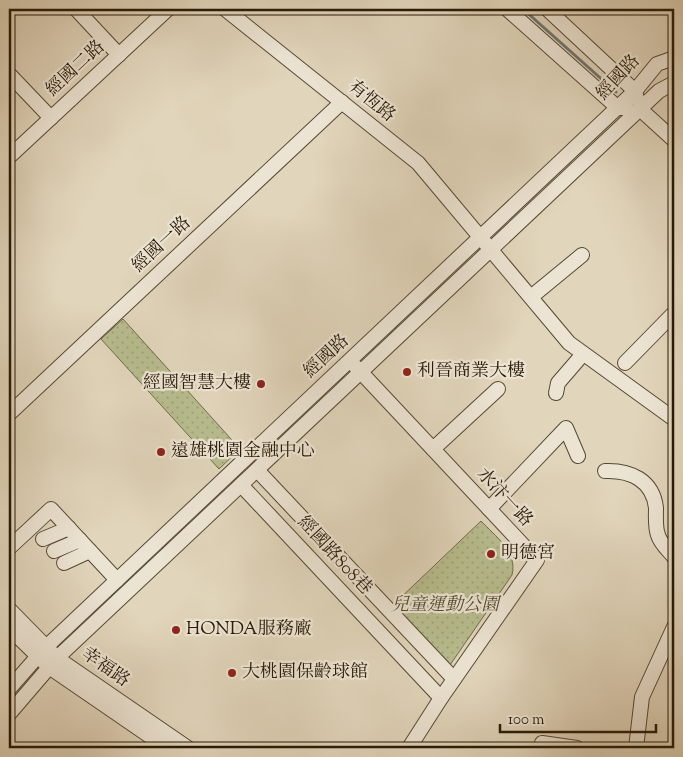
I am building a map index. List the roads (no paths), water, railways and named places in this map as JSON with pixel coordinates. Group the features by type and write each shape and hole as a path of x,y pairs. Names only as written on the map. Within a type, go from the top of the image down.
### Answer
{"street":[{"path":"76,9 119,55"},
{"name":"經國二路","path":"9,157 168,9"},
{"name":"有恆路","path":"225,9 418,164 491,250"},
{"path":"507,9 618,108 640,109"},
{"path":"547,9 635,91 640,109 674,140"},
{"name":"經國路","path":"9,689 41,652 618,108 658,64 674,58"},
{"path":"9,74 51,118"},
{"name":"經國路","path":"9,714 53,662 659,91 674,83"},
{"name":"經國一路","path":"9,414 342,102"},
{"path":"491,250 569,343 674,418"},
{"path":"531,297 582,254"},
{"path":"625,363 674,313"},
{"path":"556,393 558,383 583,354"},
{"name":"水汴一路","path":"350,361 537,560 441,698 409,748"},
{"path":"433,449 498,389"},
{"path":"489,509 566,428 578,456"},
{"name":"經國路808巷","path":"257,470 454,679"},
{"path":"605,471 618,470 635,474 649,488 655,505 658,536 674,557"},
{"name":"經國路808巷","path":"241,485 441,698"},
{"path":"9,548 51,509 117,580"},
{"path":"77,536 51,548 77,536"},
{"name":"幸福路","path":"9,609 41,652"},
{"path":"636,748 642,697 674,627"},
{"name":"幸福路","path":"9,628 167,748"},
{"name":"幸福路","path":"53,662 188,748"},
{"path":"542,743 577,748"}],"waterway":[{"path":"523,9 616,92"}],"place":[{"name":"利晉商業大樓","path":"407,372"},
{"name":"經國智慧大樓","path":"261,384"},
{"name":"遠雄桃園金融中心","path":"161,452"},
{"name":"明德宮","path":"491,554"},
{"name":"HONDA服務廠","path":"176,630"},
{"name":"大桃園保齡球館","path":"232,673"}],"park label":[{"name":"兒童運動公園","path":"445,606"}]}
